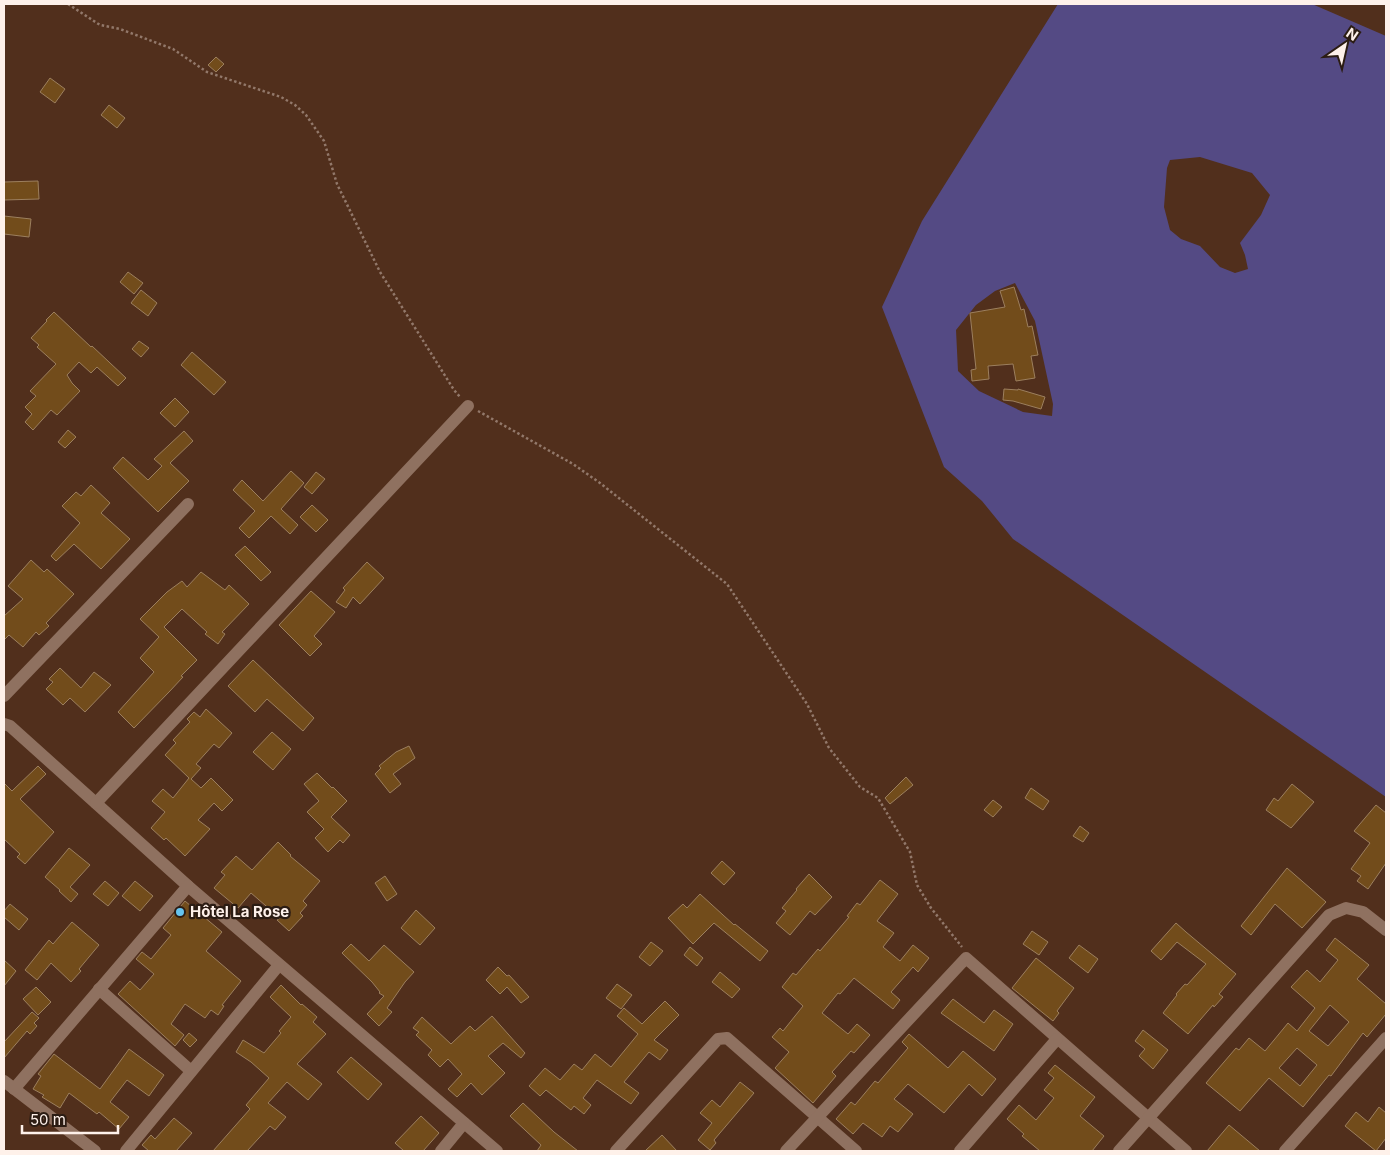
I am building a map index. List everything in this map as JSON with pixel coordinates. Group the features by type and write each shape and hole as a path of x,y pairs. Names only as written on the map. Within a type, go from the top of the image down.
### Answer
{"street":[{"path":"96,803 468,406"},
{"path":"4,696 188,504"},
{"path":"4,724 10,726 188,886 497,1151"},
{"path":"95,1151 9,1085 99,990 188,886"},
{"path":"1119,1151 1328,915 1346,908 1363,912 1386,930"},
{"path":"786,1151 966,958 1186,1151"},
{"path":"126,1151 279,965"},
{"path":"99,990 191,1071"},
{"path":"616,1151 718,1039 723,1038 728,1038 856,1151"},
{"path":"1285,1151 1386,1038"},
{"path":"960,1151 1057,1039"},
{"path":"441,1151 464,1123"}],"path":[{"path":"68,4 100,25 173,49 207,72 281,97 295,105 306,115 324,141 337,184 380,272 454,390 468,406 573,464 600,483 727,584 807,704 829,748 860,786 878,798 910,852 917,885 931,908 963,947 966,958"}],"shaded area":[{"path":"1058,4 1312,4 1386,36 1386,797 1013,539 982,501 944,467 882,307 922,221","holes":["1200,157 1252,173 1270,195 1261,215 1240,243 1248,269 1235,273 1220,267 1200,246 1181,239 1170,230 1164,207 1167,168 1170,160","1015,283 1035,321 1053,404 1052,416 1023,412 979,391 958,371 956,330 976,305 995,291"]}],"building":[{"path":"216,57 224,64 216,72 208,65"},
{"path":"50,78 65,89 55,103 40,92"},
{"path":"109,105 125,118 117,128 101,115"},
{"path":"38,181 39,199 4,200 4,182"},
{"path":"4,216 31,219 29,237 4,234"},
{"path":"128,272 143,283 134,294 120,282"},
{"path":"1014,287 1021,310 1024,309 1028,327 1032,326 1038,355 1031,356 1035,378 1016,381 1013,364 988,366 989,379 972,381 971,370 976,369 970,313 1005,307 1000,291"},
{"path":"141,290 157,303 148,316 131,303"},
{"path":"54,312 126,378 118,386 97,367 91,373 79,362 67,375 80,391 57,415 51,410 33,430 25,422 32,414 25,407 36,396 30,391 56,364 37,347 39,345 31,338"},
{"path":"139,341 149,348 141,357 132,349"},
{"path":"192,352 226,382 214,395 181,365"},
{"path":"1004,389 1018,389 1045,397 1041,409 1003,400"},
{"path":"175,398 189,412 175,427 160,413"},
{"path":"68,430 76,437 65,448 58,442"},
{"path":"184,431 193,441 170,463 189,481 158,512 113,468 123,457 148,480 162,466 154,459"},
{"path":"291,471 304,483 281,509 298,525 290,534 271,516 249,538 239,528 255,511 233,490 242,480 263,501"},
{"path":"316,472 325,479 312,494 304,487"},
{"path":"91,485 110,503 101,513 130,539 101,569 74,544 56,561 51,556 80,523 62,506 76,492 81,496"},
{"path":"312,505 328,520 316,532 300,517"},
{"path":"245,546 271,572 261,581 235,555"},
{"path":"31,560 44,572 47,569 74,594 46,623 49,626 39,635 36,632 23,647 9,635 4,640 4,616 23,599 8,586"},
{"path":"367,562 384,578 360,604 353,597 346,608 336,602 345,590 343,588"},
{"path":"201,572 225,590 229,585 249,604 222,632 225,634 218,644 205,634 207,632 182,609 164,627 197,660 134,728 118,712 154,672 140,658 159,637 140,619 167,592 182,581 187,587"},
{"path":"311,591 335,612 314,636 322,644 310,656 279,625"},
{"path":"253,660 314,718 303,731 267,699 255,712 228,686"},
{"path":"60,668 81,688 94,672 111,685 85,712 70,698 63,705 46,689 53,682 49,679"},
{"path":"206,709 232,733 219,748 214,744 196,764 201,768 191,779 201,788 211,778 233,800 222,811 214,803 198,820 210,829 185,856 166,838 164,840 151,828 165,812 152,801 163,789 173,798 189,778 165,755 176,743 173,740 190,722 187,719 194,712 200,717"},
{"path":"272,732 291,749 273,770 253,752"},
{"path":"409,746 415,758 393,774 401,784 390,793 375,774 381,768 379,766 396,752"},
{"path":"38,766 46,774 20,799 54,832 25,864 17,857 20,854 4,839 4,783 12,791"},
{"path":"317,773 347,801 331,817 350,835 343,843 340,840 328,852 315,838 324,829 307,812 319,801 304,784"},
{"path":"906,777 913,785 890,804 885,798"},
{"path":"1292,784 1314,802 1291,828 1266,810 1274,798 1278,801"},
{"path":"1031,788 1049,801 1043,810 1025,798"},
{"path":"993,800 1002,807 993,817 984,810"},
{"path":"1376,805 1386,813 1386,863 1368,889 1357,881 1361,876 1351,869 1370,843 1354,831"},
{"path":"1080,826 1089,833 1083,842 1073,836"},
{"path":"278,842 290,856 320,881 303,901 307,905 300,913 303,916 289,931 277,920 280,918 251,893 238,908 214,888 225,875 221,872 236,856 252,870"},
{"path":"69,848 90,865 70,887 78,894 71,902 45,877"},
{"path":"722,861 735,873 724,885 711,873"},
{"path":"1287,868 1326,902 1302,928 1275,904 1251,935 1241,926"},
{"path":"809,874 832,897 815,915 810,911 790,935 776,923 786,911 782,908"},
{"path":"385,876 397,894 387,901 375,883"},
{"path":"880,880 898,894 877,921 894,933 883,947 900,961 913,945 929,958 918,972 913,967 891,992 900,1000 893,1009 854,978 840,994 838,993 822,1013 848,1034 857,1024 870,1035 854,1053 851,1051 832,1072 836,1076 813,1103 775,1068 789,1052 772,1037 780,1028 783,1031 803,1006 782,987 793,973 796,975 818,949 820,951 849,917 847,916 857,903 860,905"},
{"path":"105,881 119,893 108,906 93,894"},
{"path":"135,881 153,896 140,911 122,896"},
{"path":"700,894 734,925 768,951 760,961 714,923 693,944 668,918 683,904 687,908"},
{"path":"185,901 222,932 206,951 241,981 222,1005 224,1006 218,1015 211,1010 205,1018 185,1004 171,1024 184,1035 175,1046 118,994 130,981 140,990 154,974 136,959 142,952 151,959 171,935 163,928"},
{"path":"10,904 28,919 19,930 4,917 4,911"},
{"path":"416,910 435,928 420,945 401,928"},
{"path":"72,922 99,945 71,982 51,963 37,980 25,970 49,940 53,944"},
{"path":"1176,923 1236,974 1219,994 1223,997 1214,1007 1213,1005 1188,1034 1163,1013 1176,994 1206,964 1177,942 1161,960 1151,951"},
{"path":"1032,931 1048,942 1039,955 1023,944"},
{"path":"1335,938 1369,965 1357,979 1386,1004 1386,1014 1367,1037 1363,1033 1331,1076 1329,1075 1303,1107 1269,1078 1240,1111 1206,1083 1236,1048 1239,1050 1249,1038 1265,1051 1288,1023 1297,1031 1315,1008 1291,987 1307,970 1320,982 1338,960 1326,950","holes":["1330,1005 1349,1022 1328,1046 1309,1031","1297,1048 1317,1065 1300,1086 1279,1068"]},
{"path":"651,942 663,951 650,966 639,957"},
{"path":"351,944 369,961 384,945 414,972 387,1008 392,1012 379,1026 367,1014 384,996 342,953"},
{"path":"1079,945 1098,959 1088,973 1069,958"},
{"path":"690,947 703,958 697,966 684,955"},
{"path":"1036,958 1074,988 1057,1011 1059,1013 1053,1021 1012,988"},
{"path":"4,960 16,971 4,986"},
{"path":"498,967 507,976 509,975 529,997 521,1003 507,987 500,994 486,980"},
{"path":"720,972 740,989 732,998 712,982"},
{"path":"617,984 632,995 621,1009 606,998"},
{"path":"281,985 301,1005 317,1017 313,1022 326,1034 297,1064 322,1084 308,1100 287,1082 268,1103 286,1117 275,1130 270,1126 247,1151 213,1151 250,1109 246,1105 269,1078 236,1052 243,1040 264,1053 281,1033 279,1031 291,1017 270,997"},
{"path":"36,987 51,1002 38,1015 23,999"},
{"path":"953,999 984,1023 994,1010 1013,1024 994,1051 941,1013"},
{"path":"665,1001 679,1015 654,1040 668,1050 660,1060 649,1052 624,1082 639,1093 631,1104 597,1080 583,1098 591,1105 584,1114 574,1106 571,1110 546,1090 540,1096 529,1086 545,1068 560,1080 574,1064 582,1070 595,1054 611,1067 638,1034 617,1016 624,1008 642,1024"},
{"path":"32,1012 39,1018 34,1023 37,1026 30,1034 27,1031 4,1058 4,1042"},
{"path":"492,1016 525,1053 521,1058 503,1043 488,1056 505,1073 482,1095 471,1083 457,1097 448,1089 462,1074 448,1059 440,1067 428,1055 432,1050 416,1035 419,1032 413,1028 422,1017 451,1044 470,1026 475,1031"},
{"path":"1143,1030 1168,1050 1153,1069 1139,1056 1145,1049 1135,1041"},
{"path":"189,1033 197,1040 190,1047 183,1040"},
{"path":"909,1034 948,1068 963,1051 996,1079 982,1096 969,1084 944,1113 908,1084 894,1099 913,1114 898,1132 890,1126 882,1137 863,1123 853,1134 836,1119 851,1102 855,1105 875,1081 878,1083 908,1048 902,1042"},
{"path":"129,1049 164,1075 149,1096 127,1080 110,1102 129,1117 119,1129 99,1112 97,1114 69,1093 60,1108 33,1089 41,1076 38,1074 54,1054 100,1089"},
{"path":"351,1057 382,1084 368,1100 337,1072"},
{"path":"1055,1065 1095,1097 1080,1116 1104,1136 1092,1151 1040,1151 1022,1136 1024,1134 1007,1119 1019,1105 1036,1120 1054,1098 1044,1090 1054,1078 1048,1073"},
{"path":"740,1082 754,1093 714,1140 716,1143 710,1150 698,1140 712,1123 700,1113 712,1100 720,1107"},
{"path":"523,1103 578,1151 537,1151 541,1145 510,1116"},
{"path":"1379,1107 1386,1113 1386,1138 1376,1151 1345,1126 1356,1112 1368,1122"},
{"path":"421,1116 439,1133 423,1151 404,1151 395,1143"},
{"path":"174,1118 192,1133 176,1151 149,1151 142,1145 151,1135 155,1139"},
{"path":"1229,1125 1260,1151 1207,1151"},
{"path":"662,1135 677,1151 645,1151"}],"place":[{"name":"Hôtel La Rose","path":"180,912"}]}
